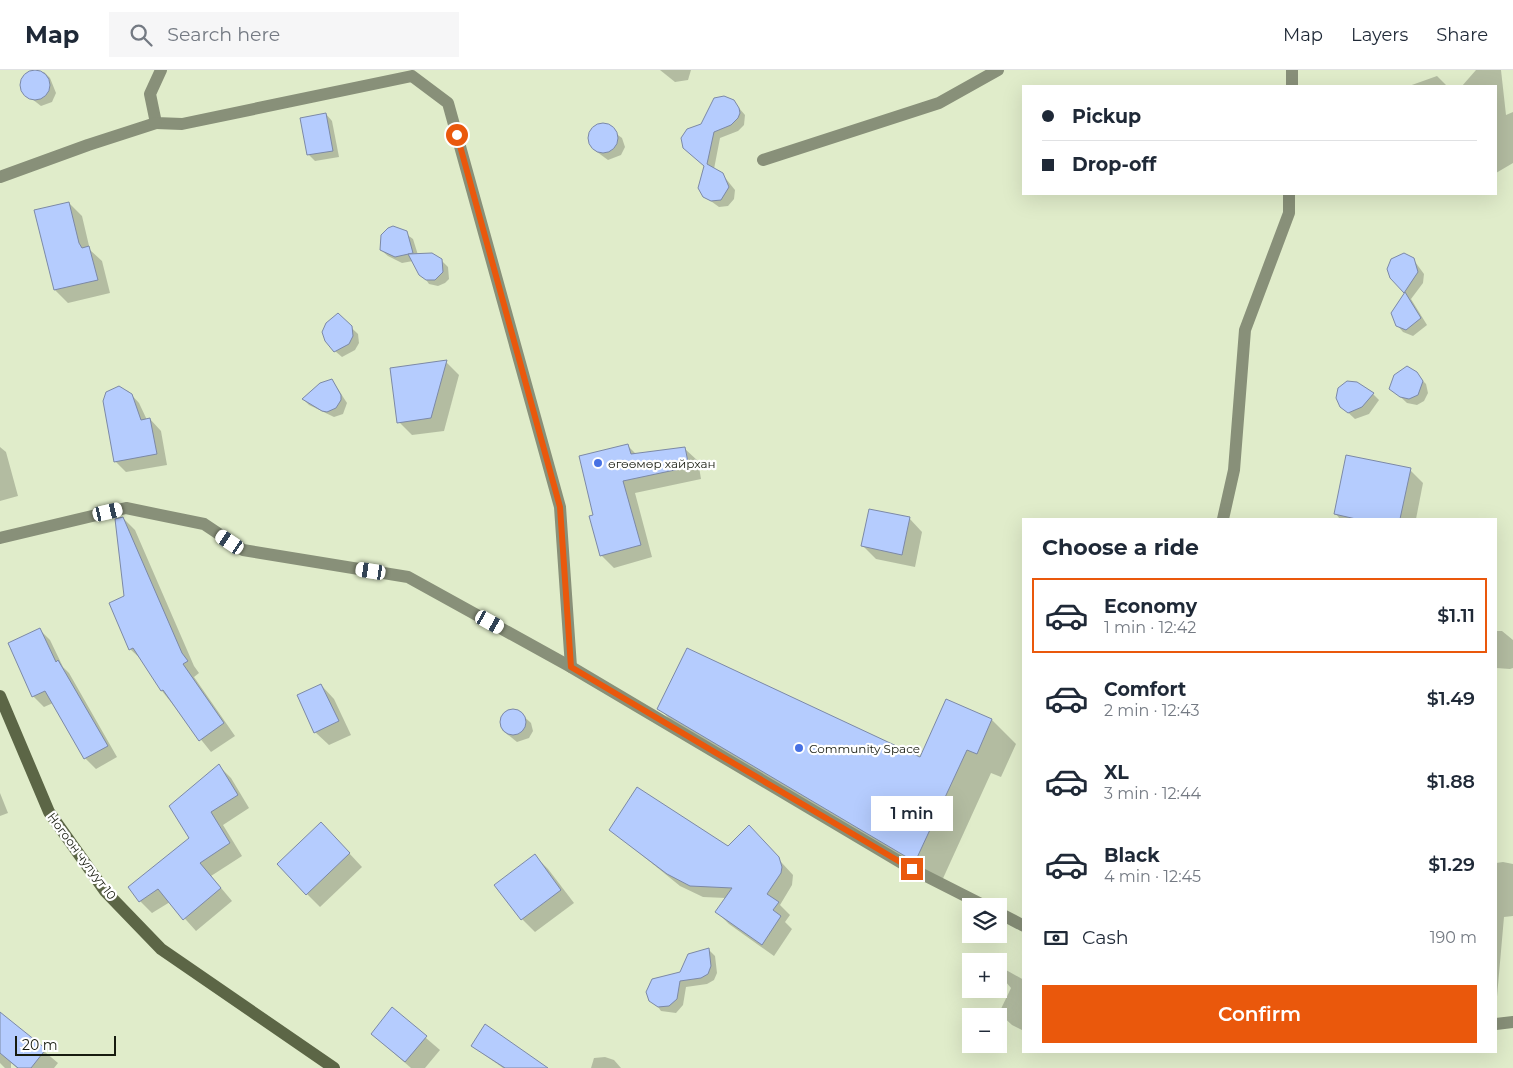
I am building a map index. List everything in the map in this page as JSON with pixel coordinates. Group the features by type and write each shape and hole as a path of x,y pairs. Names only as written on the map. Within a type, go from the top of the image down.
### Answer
{"street":[{"path":"156,123 150,94 161,70"},
{"path":"763,160 939,103 998,70"},
{"path":"1292,70 1292,85"},
{"path":"0,177 79,148 156,123 182,124 412,76 448,103 560,507 571,667"},
{"path":"1223,518 1234,470 1245,330 1289,213 1289,195"},
{"path":"0,538 126,508 204,524 243,550 408,577 571,667 912,869 969,898"},
{"name":"Ногоон чулуут 10","path":"0,696 49,812 106,891 161,949 334,1068"},
{"path":"1007,917 1022,925"},
{"path":"1497,1024 1513,1022"}],"building":[{"path":"35,70 46,74 50,85 46,96 35,100 24,96 20,85 24,74"},
{"path":"724,96 734,100 740,113 731,125 714,132 707,164 723,173 729,187 721,200 711,201 703,197 698,188 704,166 683,148 681,138 687,129 701,124 714,98"},
{"path":"326,113 333,151 307,155 300,118"},
{"path":"603,123 614,127 618,138 614,149 603,153 592,149 588,138 592,127"},
{"path":"69,202 79,243 82,248 89,246 98,280 54,290 34,210"},
{"path":"393,226 407,231 413,253 395,257 380,250 381,235"},
{"path":"432,253 442,259 443,272 435,280 426,280 419,275 408,254"},
{"path":"1404,253 1414,258 1418,272 1404,293 1390,278 1387,269 1391,259"},
{"path":"1405,292 1421,318 1406,330 1396,326 1391,313"},
{"path":"338,313 352,326 353,336 349,344 334,352 325,341 322,332 326,323"},
{"path":"447,360 431,418 397,423 390,368"},
{"path":"1407,366 1417,372 1423,381 1418,395 1409,399 1400,397 1389,389 1394,375"},
{"path":"332,379 341,395 341,400 336,408 327,412 322,411 302,399 320,383"},
{"path":"1347,381 1357,382 1374,393 1362,407 1348,413 1340,407 1336,398 1338,388"},
{"path":"119,386 132,394 141,420 150,418 157,454 114,462 103,401 106,392"},
{"path":"628,444 631,454 685,447 689,467 623,481 641,545 600,556 589,516 593,515 579,456"},
{"path":"1346,455 1411,468 1400,518 1352,518 1334,514"},
{"path":"869,509 910,517 902,555 861,546"},
{"path":"123,517 182,653 188,661 183,664 224,723 199,741 163,690 161,691 133,648 129,650 109,603 124,596 115,519"},
{"path":"40,628 56,662 58,660 108,746 84,759 45,691 32,697 8,643"},
{"name":"Community Space","path":"687,648 920,757 946,699 992,719 977,754 967,750 915,862 657,709"},
{"path":"321,684 339,721 314,733 297,695"},
{"path":"513,709 522,713 526,722 522,731 513,735 504,731 500,722 504,713"},
{"path":"219,764 238,795 211,812 230,843 200,863 221,888 183,920 158,889 139,902 128,887 189,838 169,806"},
{"path":"637,787 728,846 749,825 779,857 782,867 781,873 767,894 779,902 773,910 781,916 762,945 715,912 732,888 690,886 667,874 609,830"},
{"path":"321,822 350,853 306,895 277,864"},
{"path":"535,854 561,890 521,920 494,885"},
{"path":"709,948 711,966 708,974 701,978 680,981 677,999 669,1006 658,1007 649,1001 646,992 652,979 680,972 688,954"},
{"path":"392,1007 427,1036 405,1062 371,1034"},
{"path":"0,1012 46,1049 31,1068 18,1068 0,1053"},
{"path":"485,1024 548,1068 505,1068 471,1046"}],"place":[{"name":"өгөөмөр хайрхан","path":"598,463"},
{"name":"Community Space","path":"799,748"}],"route":[{"path":"457,135 560,507 571,667 912,869"}]}
